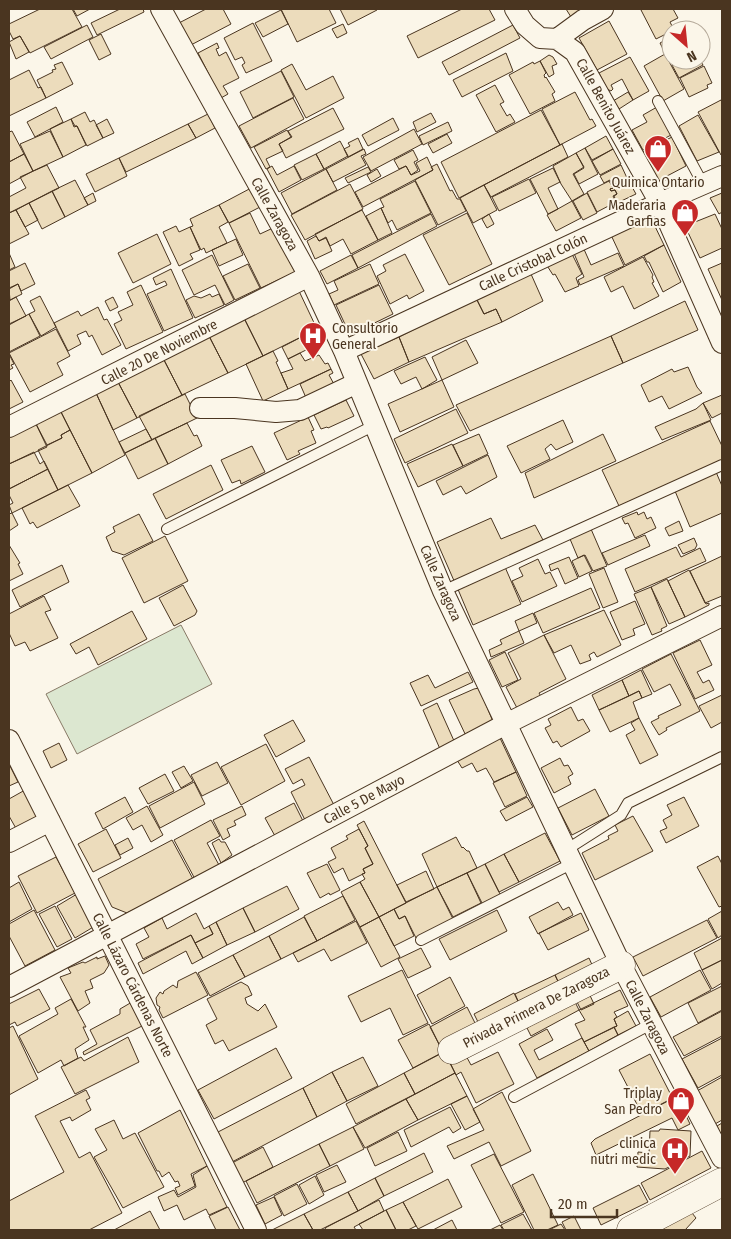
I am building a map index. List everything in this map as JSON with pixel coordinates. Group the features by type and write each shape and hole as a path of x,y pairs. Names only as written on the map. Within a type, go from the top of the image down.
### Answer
{"street":[{"name":"Calle Zaragoza","path":"161,9 309,276 344,351 443,591 621,965 722,1158"},
{"name":"Calle Benito Juárez","path":"515,9 526,25 540,38 557,39 576,52 660,202 722,343"},
{"path":"557,39 583,20 603,9"},
{"name":"Calle Cristobal Colón","path":"344,351 660,202 722,176"},
{"name":"Calle 20 De Noviembre","path":"9,427 309,276"},
{"path":"200,408 235,408 276,412 300,410 357,383"},
{"name":"Calle 5 De Mayo","path":"9,987 506,724 722,616"},
{"name":"Calle Lázaro Cárdenas Norte","path":"9,740 256,1230"},
{"path":"9,842 50,820"},
{"name":"Privada Primera De Zaragoza","path":"452,1050 621,965"},
{"path":"630,1230 722,1182"}],"lane":[{"path":"658,101 703,184"},
{"path":"167,529 375,425"},
{"path":"443,591 722,465"},
{"path":"421,940 570,857 621,815 628,802 722,757"},
{"path":"514,1097 651,1024"}],"green space":[{"path":"181,625 212,684 77,754 46,694"}],"building":[{"path":"40,9 72,9 82,27 30,53 20,36 13,39 9,31 9,24"},
{"path":"73,9 90,9 77,16"},
{"path":"120,9 143,9 144,12 97,35 91,23"},
{"path":"206,9 223,9 231,24 189,46 177,24"},
{"path":"281,9 329,9 336,23 297,42"},
{"path":"340,9 377,9 377,10 348,25"},
{"path":"462,9 489,9 495,20 418,58 407,36"},
{"path":"566,9 584,9 571,17"},
{"path":"673,9 678,18 674,20 661,20 661,36 656,39 641,10"},
{"path":"281,10 288,24 263,37 255,23"},
{"path":"609,21 627,54 597,70 579,38"},
{"path":"253,23 272,61 246,73 242,65 245,63 242,57 235,60 224,38"},
{"path":"343,24 347,33 337,38 332,29"},
{"path":"87,25 93,37 51,59 44,47"},
{"path":"513,25 520,38 449,75 442,62"},
{"path":"101,34 111,54 99,60 89,40"},
{"path":"20,36 29,52 16,59 9,42"},
{"path":"217,43 219,48 216,49 219,56 226,52 239,78 223,86 228,94 221,98 198,53"},
{"path":"506,53 513,71 462,97 453,80"},
{"path":"549,55 553,57 557,64 552,66 554,74 549,77 540,61"},
{"path":"661,56 661,70 674,70 684,89 663,101 644,66"},
{"path":"630,57 649,91 633,100 622,79 611,85 613,89 611,91 607,89 599,73"},
{"path":"540,61 546,73 544,75 545,78 555,92 552,94 555,101 530,114 509,75 533,62 534,64"},
{"path":"62,62 73,84 46,98 37,80 53,72 52,70 56,69 54,65"},
{"path":"292,64 306,90 333,76 344,98 306,118 281,70"},
{"path":"29,70 38,88 41,87 46,98 9,116 9,80"},
{"path":"675,70 694,70 679,78"},
{"path":"696,70 706,70 712,83 707,85 708,88 689,97 680,78"},
{"path":"281,71 294,97 253,118 240,92"},
{"path":"495,85 504,102 500,104 507,116 510,114 515,122 496,132 476,95"},
{"path":"575,92 590,120 592,119 596,126 560,145 542,109"},
{"path":"628,92 633,100 619,109 613,101"},
{"path":"293,98 304,119 251,148 239,126"},
{"path":"721,100 722,154 721,155 698,112"},
{"path":"56,107 63,122 35,137 27,122"},
{"path":"657,107 671,135 643,150 632,130 647,122 643,115"},
{"path":"333,108 344,129 286,158 279,144 292,137 288,131"},
{"path":"541,110 560,145 459,198 441,162"},
{"path":"85,112 90,122 94,120 103,138 87,146 77,126 75,126 71,119"},
{"path":"431,113 436,122 417,132 413,122"},
{"path":"208,114 215,128 196,138 188,124"},
{"path":"698,115 719,152 697,161 679,126"},
{"path":"393,118 399,130 368,146 362,135"},
{"path":"71,119 74,127 77,126 86,145 63,157 50,129"},
{"path":"107,119 114,133 103,138 96,125"},
{"path":"448,122 452,131 423,145 419,136"},
{"path":"188,124 196,138 126,172 119,158"},
{"path":"414,129 422,144 371,171 363,157"},
{"path":"287,130 291,137 279,144 283,151 266,159 270,167 266,169 254,147"},
{"path":"12,131 24,154 9,162 9,132"},
{"path":"50,131 63,157 33,171 20,144"},
{"path":"447,134 452,143 433,153 428,144"},
{"path":"606,136 613,149 592,160 585,148"},
{"path":"672,137 686,166 667,176 668,179 658,184 642,152"},
{"path":"358,138 363,149 348,157 344,149 350,146 348,143"},
{"path":"340,141 348,156 324,169 316,154"},
{"path":"562,144 568,157 491,197 484,185"},
{"path":"585,148 598,174 579,184 574,174 584,168 576,153"},
{"path":"364,149 366,154 361,156 366,165 333,182 326,169"},
{"path":"613,149 621,164 600,175 592,161"},
{"path":"413,150 418,160 414,162 418,170 411,175 406,166 399,169 394,160"},
{"path":"576,153 584,167 573,174 584,194 572,201 561,184 553,166"},
{"path":"24,154 33,171 9,184 9,162"},
{"path":"316,154 324,169 302,180 294,165"},
{"path":"427,157 433,170 363,207 355,192 406,166 411,175 420,171 416,163"},
{"path":"119,158 127,176 95,192 86,174"},
{"path":"437,164 450,191 452,190 457,199 460,199 466,211 438,225 415,180 433,170 431,167"},
{"path":"47,165 59,188 9,213 9,197 26,188 20,177"},
{"path":"621,165 627,178 612,186 610,180 604,183 600,176"},
{"path":"272,166 277,175 294,166 301,180 279,192 267,169"},
{"path":"368,167 371,172 348,183 345,178"},
{"path":"553,168 560,182 548,188 558,209 548,214 530,179"},
{"path":"326,169 337,190 292,214 281,193"},
{"path":"377,169 381,176 371,182 367,175"},
{"path":"627,178 636,194 617,203 614,196 617,194 615,190 611,191 610,189"},
{"path":"529,179 536,193 499,211 492,197"},
{"path":"75,180 88,205 65,217 52,191"},
{"path":"415,181 431,213 397,230 392,220 388,223 381,208 384,207 380,199"},
{"path":"609,181 613,188 610,189 611,191 615,190 617,194 613,196 616,202 597,212 587,192"},
{"path":"350,184 363,209 305,240 291,215"},
{"path":"484,185 497,210 473,223 460,198"},
{"path":"253,187 262,206 229,223 219,205"},
{"path":"52,191 65,217 42,229 29,203"},
{"path":"93,193 96,201 88,205 84,198"},
{"path":"587,193 597,213 583,220 573,201"},
{"path":"722,193 722,212 719,214 710,198"},
{"path":"572,201 581,218 556,231 547,215"},
{"path":"29,203 38,220 25,227 16,210"},
{"path":"219,205 228,222 219,227 227,243 206,253 204,248 201,250 190,227 193,226 190,219"},
{"path":"381,208 392,233 378,240 366,216"},
{"path":"16,210 29,234 9,244 9,213"},
{"path":"362,210 378,240 351,254 343,239 330,246 326,237 319,241 315,234"},
{"path":"250,213 260,234 273,228 295,272 261,288 229,223"},
{"path":"467,213 492,264 449,285 423,235"},
{"path":"431,214 437,226 358,268 352,255"},
{"path":"489,214 494,224 487,228 482,219"},
{"path":"715,214 722,229 722,248 700,258 685,226"},
{"path":"650,216 664,245 625,265 611,235"},
{"path":"176,226 179,232 190,227 200,250 190,254 193,259 179,266 163,232"},
{"path":"157,234 171,264 133,283 118,253"},
{"path":"316,236 319,241 326,238 332,251 315,259 307,241"},
{"path":"236,239 243,255 219,266 212,250"},
{"path":"664,245 681,282 663,292 649,262 647,262 644,256"},
{"path":"583,247 591,265 618,253 624,266 580,285 578,280 584,277 573,251"},
{"path":"571,252 582,274 576,278 579,286 565,292 555,274 553,275 546,264"},
{"path":"9,253 15,267 9,270"},
{"path":"405,254 424,291 409,299 407,295 390,304 377,276 386,271 383,265"},
{"path":"212,255 234,300 225,305 215,285 194,295 182,270"},
{"path":"351,255 358,268 327,284 320,271"},
{"path":"643,257 653,275 654,282 652,283 659,296 634,309 623,286 611,292 604,277"},
{"path":"25,263 35,284 21,291 18,284 9,288 9,271"},
{"path":"722,263 722,300 708,269"},
{"path":"248,264 260,288 235,300 223,276"},
{"path":"370,264 379,284 334,305 329,294 338,290 334,281"},
{"path":"171,269 193,318 164,331 147,294 167,285 165,281 156,285 153,278"},
{"path":"531,274 543,301 502,322 496,309 484,314 476,298"},
{"path":"18,284 22,294 10,300 9,289"},
{"path":"141,285 163,332 126,349 114,324 122,320 118,312 133,305 127,292"},
{"path":"379,285 393,314 350,335 336,305"},
{"path":"299,291 317,329 263,356 244,318"},
{"path":"210,294 212,297 219,294 224,305 195,318 186,300 194,296 201,298"},
{"path":"40,296 56,327 41,336 29,314 35,311 30,301"},
{"path":"16,297 26,316 9,324 9,301"},
{"path":"113,297 118,307 110,311 105,301"},
{"path":"476,298 484,314 496,309 502,322 409,362 399,337"},
{"path":"685,301 698,330 623,363 611,336"},
{"path":"98,307 104,320 107,319 121,345 102,355 92,335 89,337 86,331 77,335 81,344 68,351 54,323 78,311 81,316"},
{"path":"29,314 40,336 9,352 9,325"},
{"path":"244,318 263,356 228,373 209,336"},
{"path":"56,329 70,356 57,363 63,375 30,392 9,353"},
{"path":"317,329 324,341 288,359 282,347"},
{"path":"209,336 228,373 182,395 164,360"},
{"path":"611,336 623,363 470,431 456,405"},
{"path":"399,337 409,362 374,379 361,354"},
{"path":"466,340 478,363 442,380 432,357"},
{"path":"273,351 288,389 263,401 246,364"},
{"path":"300,353 305,361 319,355 325,364 328,363 331,369 288,389 281,373 293,369 288,359"},
{"path":"9,354 14,364 11,365 13,368 9,370"},
{"path":"425,357 437,380 422,389 416,377 401,384 394,371"},
{"path":"164,360 182,395 137,418 118,382"},
{"path":"688,367 697,387 702,393 669,409 662,396 649,402 641,385 672,369 674,372"},
{"path":"331,369 333,373 329,375 335,386 307,400 300,384"},
{"path":"11,380 23,402 9,409 9,382"},
{"path":"442,380 454,407 400,432 388,404"},
{"path":"118,382 137,418 113,430 96,393"},
{"path":"96,393 125,455 92,473 60,410"},
{"path":"185,394 197,418 152,440 139,416"},
{"path":"722,395 722,413 712,418 703,403"},
{"path":"346,400 354,416 328,428 321,429 314,415"},
{"path":"703,403 711,420 662,440 655,427 696,409"},
{"path":"456,409 468,433 405,463 394,439"},
{"path":"60,410 70,430 61,435 62,438 47,445 35,422"},
{"path":"308,417 314,430 311,431 316,443 298,451 300,454 287,460 274,433"},
{"path":"563,420 573,442 556,450 551,444 545,449 550,459 521,473 507,446"},
{"path":"710,421 722,446 722,460 619,506 602,470"},
{"path":"35,422 47,447 9,464 9,436"},
{"path":"187,423 194,436 197,435 202,446 168,464 155,438"},
{"path":"146,429 152,440 125,453 119,442"},
{"path":"70,430 92,473 58,490 38,450 62,438 61,435"},
{"path":"479,434 488,454 463,466 453,445"},
{"path":"603,434 616,461 534,498 525,473"},
{"path":"155,438 168,464 138,479 125,453"},
{"path":"452,444 463,466 418,487 407,464"},
{"path":"252,446 265,472 241,484 240,480 232,483 221,460"},
{"path":"34,452 40,464 44,461 48,469 9,489 9,464"},
{"path":"488,455 497,477 466,494 461,486 443,495 436,481"},
{"path":"211,465 223,490 166,519 153,494"},
{"path":"48,469 58,490 12,513 9,505 13,503 9,495 9,489"},
{"path":"716,472 722,486 722,513 690,527 675,491"},
{"path":"68,485 80,506 37,528 33,522 30,524 22,508"},
{"path":"637,512 638,515 644,512 647,519 651,517 656,528 635,538 628,523 625,524 622,518"},
{"path":"12,513 18,525 9,531 9,514"},
{"path":"139,514 153,541 124,555 112,551 106,537 115,532 113,527"},
{"path":"491,518 501,539 535,525 543,540 455,583 437,542"},
{"path":"679,521 683,531 669,536 665,528"},
{"path":"591,529 607,566 593,571 585,555 578,558 570,539"},
{"path":"645,535 650,546 608,565 602,553"},
{"path":"165,536 188,581 144,603 122,558"},
{"path":"694,538 697,545 695,549 683,554 678,545"},
{"path":"9,545 20,563 18,564 23,574 9,581"},
{"path":"676,547 681,557 700,548 706,561 635,592 625,569"},
{"path":"584,555 592,571 579,577 572,561"},
{"path":"722,556 722,596 705,603 690,571"},
{"path":"569,557 578,578 565,584 558,568 551,571 549,565"},
{"path":"538,559 545,574 550,572 557,586 522,602 512,581 523,576 519,568"},
{"path":"62,565 69,582 20,607 12,590"},
{"path":"505,567 521,604 473,625 457,587"},
{"path":"604,568 618,602 603,608 589,574"},
{"path":"689,570 706,604 709,603 709,605 685,617 668,581"},
{"path":"667,579 685,617 669,624 651,587"},
{"path":"183,585 197,611 195,615 174,626 159,598"},
{"path":"651,587 667,626 661,629 662,631 652,635 634,594"},
{"path":"591,588 600,608 543,633 534,613"},
{"path":"44,596 51,610 45,612 58,638 30,651 25,642 15,646 9,633 9,614"},
{"path":"635,601 645,624 633,629 635,635 622,640 610,612"},
{"path":"604,610 621,645 597,657 594,652 589,655 591,660 580,664 571,645 554,653 544,635"},
{"path":"132,611 147,639 98,665 89,647 76,654 70,644"},
{"path":"533,613 537,623 519,631 515,621"},
{"path":"519,631 524,643 491,657 489,650 502,644 500,640"},
{"path":"544,635 566,679 539,693 543,700 535,705 532,699 517,708 506,687 521,679 508,653"},
{"path":"700,640 712,665 697,672 703,683 709,680 714,690 695,699 673,653"},
{"path":"505,652 518,680 502,687 489,660"},
{"path":"671,654 700,711 666,728 667,730 659,735 651,722 659,718 658,716 681,705 670,684 654,692 642,669"},
{"path":"641,670 652,694 642,698 639,691 629,696 622,680"},
{"path":"468,672 473,682 421,706 410,683 428,675 435,688"},
{"path":"622,680 629,696 599,710 592,695"},
{"path":"479,688 494,724 467,738 449,700"},
{"path":"639,691 642,698 633,702 639,718 610,732 599,710"},
{"path":"722,695 722,722 711,728 699,706"},
{"path":"437,703 455,743 440,749 423,710"},
{"path":"571,707 578,721 583,719 590,731 561,747 557,741 553,743 545,728 551,725 548,719"},
{"path":"639,718 658,755 640,764 626,735 635,730 631,723"},
{"path":"293,720 305,741 276,757 264,735"},
{"path":"500,738 516,772 494,782 486,768 477,772 472,763 462,768 457,760"},
{"path":"59,743 67,760 51,768 43,751"},
{"path":"266,744 285,781 241,805 221,767"},
{"path":"309,757 334,805 305,820 291,792 305,785 302,779 293,784 285,769"},
{"path":"560,758 564,766 568,765 573,774 568,777 571,784 554,793 541,768"},
{"path":"217,762 228,783 202,796 191,775"},
{"path":"9,764 18,782 9,786"},
{"path":"184,766 193,781 181,788 172,772"},
{"path":"516,772 527,796 505,807 493,783"},
{"path":"165,774 174,791 148,804 139,788"},
{"path":"194,782 205,804 160,828 149,806"},
{"path":"595,789 609,816 572,835 558,808"},
{"path":"25,790 41,820 18,832 9,816 9,799"},
{"path":"125,797 133,812 103,829 95,813"},
{"path":"527,797 533,807 506,821 500,811"},
{"path":"684,797 699,826 666,843 660,831 667,828 663,820 672,815 667,805"},
{"path":"294,803 303,821 275,836 265,818"},
{"path":"147,806 163,835 151,842 142,825 133,830 126,818"},
{"path":"242,806 246,815 234,821 236,825 227,829 230,836 223,840 213,820"},
{"path":"633,816 653,851 595,880 582,853 609,839 608,836 618,831 615,825"},
{"path":"211,820 220,836 207,843 219,865 195,879 174,840"},
{"path":"364,821 406,903 379,917 360,882 365,879 362,874 365,873 363,869 373,864 365,848 368,846 357,825"},
{"path":"106,829 121,858 93,872 78,844"},
{"path":"359,829 368,846 365,848 373,864 363,869 365,873 349,881 343,868 334,873 328,862 336,858 331,848 348,839 346,836"},
{"path":"545,833 560,861 519,882 504,854"},
{"path":"456,837 462,848 469,851 477,868 437,887 422,854"},
{"path":"128,838 133,848 120,855 115,845"},
{"path":"219,839 221,842 225,842 232,855 221,863 212,843"},
{"path":"172,840 193,879 127,913 112,907 98,879"},
{"path":"504,854 519,882 499,892 485,864"},
{"path":"718,856 722,864 722,906 719,907 697,867"},
{"path":"56,857 75,893 37,913 18,876"},
{"path":"327,864 340,890 320,898 307,873"},
{"path":"485,864 501,896 483,905 467,873"},
{"path":"426,871 434,889 406,902 397,885"},
{"path":"467,873 481,903 453,917 437,887"},
{"path":"19,882 32,909 9,922 9,888"},
{"path":"360,882 379,917 360,927 341,892"},
{"path":"287,886 299,909 255,932 243,908"},
{"path":"437,887 453,919 416,938 405,916 399,919 394,909"},
{"path":"77,894 95,926 75,938 57,906"},
{"path":"343,896 355,920 317,941 304,916"},
{"path":"558,902 563,910 569,907 573,915 538,934 529,917"},
{"path":"55,906 72,939 57,947 39,914"},
{"path":"243,908 255,932 227,945 216,922"},
{"path":"394,909 399,919 405,916 414,936 394,946 379,917"},
{"path":"34,910 55,950 25,966 9,936 9,924"},
{"path":"497,910 507,931 450,960 439,939"},
{"path":"722,911 722,935 718,938 708,919"},
{"path":"196,913 204,929 209,926 213,934 195,943 191,935 143,959 136,944 149,937 144,928 162,918 167,929"},
{"path":"581,913 589,930 548,950 539,933"},
{"path":"304,917 317,941 281,959 269,936"},
{"path":"379,917 400,957 381,967 360,927"},
{"path":"707,920 717,938 643,976 633,957"},
{"path":"356,921 367,943 331,961 324,949 298,962 293,953"},
{"path":"216,922 227,945 203,958 195,943 213,934 209,926"},
{"path":"191,935 203,958 192,964 186,951 143,974 138,963"},
{"path":"269,936 281,959 245,977 233,955"},
{"path":"722,938 722,960 702,970 694,953"},
{"path":"421,948 431,967 408,978 398,959"},
{"path":"233,955 245,977 210,996 198,973"},
{"path":"105,956 109,965 104,973 90,980 93,988 85,991 90,1003 78,1011 60,977 71,973 68,968 97,957 97,959"},
{"path":"589,958 593,967 563,992 555,975"},
{"path":"722,960 722,983 712,989 702,970"},
{"path":"402,970 428,1023 403,1035 390,1008 361,1022 348,996"},
{"path":"700,970 711,990 661,1017 650,997"},
{"path":"196,972 208,995 163,1018 156,998 160,992 163,994 164,991 173,985 177,988 178,981"},
{"path":"555,975 563,992 523,1012 515,994"},
{"path":"450,977 465,1006 432,1024 417,995"},
{"path":"241,982 248,986 252,995 245,998 247,1004 258,1011 265,1004 277,1027 229,1051 223,1040 215,1044 206,1025 217,1019 207,999"},
{"path":"722,986 722,1010 698,1023 688,1003"},
{"path":"586,987 594,1004 581,1010 573,994"},
{"path":"39,989 50,1009 17,1026 15,1022 9,1025 9,1004"},
{"path":"620,990 628,1006 614,1012 617,1017 614,1019 617,1026 584,1042 575,1024 585,1020 579,1010"},
{"path":"514,993 523,1012 483,1032 474,1014"},
{"path":"573,998 579,1010 531,1036 527,1028"},
{"path":"71,999 86,1027 83,1027 89,1040 75,1049 78,1058 64,1066 61,1060 38,1073 19,1036 58,1014 55,1008"},
{"path":"132,1002 144,1025 84,1055 83,1052 97,1044 90,1030 120,1014 120,1009"},
{"path":"467,1007 480,1033 443,1052 430,1027"},
{"path":"628,1011 636,1026 618,1035 614,1027 617,1026 614,1019"},
{"path":"722,1011 722,1036 684,1056 673,1037"},
{"path":"429,1024 443,1052 413,1068 398,1040"},
{"path":"13,1026 38,1079 9,1095 9,1028"},
{"path":"614,1027 618,1035 589,1051 584,1042"},
{"path":"547,1029 553,1040 534,1050 539,1060 582,1038 589,1051 537,1078 519,1044"},
{"path":"128,1037 139,1062 75,1094 61,1067 81,1057 84,1061"},
{"path":"722,1038 722,1075 698,1088 682,1059"},
{"path":"276,1048 292,1078 214,1119 198,1090"},
{"path":"444,1052 455,1073 415,1094 404,1073"},
{"path":"464,1052 471,1065 498,1052 514,1084 476,1103 461,1072 456,1075 447,1056"},
{"path":"650,1054 671,1095 669,1096 671,1099 642,1114 619,1070"},
{"path":"363,1057 378,1086 347,1101 332,1072"},
{"path":"332,1072 347,1101 317,1117 303,1088"},
{"path":"404,1073 415,1094 356,1124 346,1104"},
{"path":"455,1073 467,1096 418,1120 406,1099"},
{"path":"722,1077 722,1120 715,1124 697,1091"},
{"path":"303,1088 317,1117 232,1162 218,1132"},
{"path":"86,1090 90,1098 86,1100 91,1110 72,1121 70,1117 60,1121 79,1158 90,1152 122,1213 89,1230 9,1230 9,1201 64,1172 35,1116"},
{"path":"502,1092 531,1151 501,1166 489,1142 454,1159 447,1146 484,1130 473,1109"},
{"path":"467,1096 480,1122 465,1130 451,1104"},
{"path":"406,1099 418,1120 365,1148 353,1127"},
{"path":"668,1101 674,1108 681,1105 690,1124 678,1130 672,1118 596,1155 591,1143 595,1139"},
{"path":"450,1107 461,1128 453,1133 449,1127 411,1147 404,1130"},
{"path":"180,1110 207,1166 191,1174 195,1186 178,1195 175,1188 180,1186 178,1181 175,1182 169,1172 162,1177 159,1171 157,1171 138,1133"},
{"path":"114,1120 123,1139 135,1133 164,1187 123,1208 94,1157 107,1150 95,1129"},
{"path":"722,1123 722,1137 717,1126"},
{"path":"353,1127 364,1149 330,1166 319,1144"},
{"path":"660,1129 691,1131 690,1156 665,1169 637,1167 638,1152 649,1153 650,1131 659,1131"},
{"path":"398,1132 407,1151 375,1166 367,1148"},
{"path":"319,1144 330,1166 257,1203 246,1181"},
{"path":"263,1147 273,1167 242,1183 232,1163"},
{"name":"clinica nutri medic","path":"702,1151 711,1168 650,1200 641,1183"},
{"path":"424,1153 433,1172 384,1196 375,1178"},
{"path":"494,1154 524,1212 501,1223 471,1165"},
{"path":"337,1165 346,1182 324,1192 316,1175"},
{"path":"207,1166 227,1207 209,1215 206,1209 184,1220 177,1205 164,1211 158,1197 174,1190 178,1197 196,1187 193,1175"},
{"path":"533,1174 558,1225 547,1230 534,1230 512,1185"},
{"path":"315,1176 324,1195 309,1204 299,1185"},
{"path":"375,1178 384,1196 358,1211 348,1192"},
{"path":"448,1179 462,1207 418,1229 403,1202"},
{"path":"297,1184 307,1204 284,1216 274,1196"},
{"path":"639,1185 648,1202 601,1225 593,1208"},
{"path":"348,1192 358,1211 320,1230 313,1230 304,1214"},
{"path":"274,1197 282,1215 265,1224 256,1205"},
{"path":"379,1200 384,1211 354,1227 356,1230 326,1230 325,1228"},
{"path":"403,1202 416,1226 408,1230 396,1230 386,1210"},
{"path":"228,1207 240,1230 216,1230 209,1216"},
{"path":"386,1210 396,1230 363,1230 359,1224"},
{"path":"150,1211 160,1230 114,1230"},
{"path":"692,1213 696,1218 685,1230 660,1230"},
{"path":"304,1214 313,1230 272,1230"},
{"path":"523,1214 532,1230 504,1230 501,1225"},
{"path":"574,1216 581,1230 566,1230 562,1222"},
{"path":"452,1220 457,1230 433,1230"},
{"path":"561,1224 565,1230 549,1230"},
{"path":"500,1225 503,1230 490,1230"}],"place":[{"name":"Quimica Ontario","path":"658,173"},
{"name":"Maderaria Garfias","path":"685,237"},
{"name":"Consultorio General","path":"313,360"},
{"name":"Triplay San Pedro","path":"681,1125"},
{"name":"clinica nutri medic","path":"675,1175"}]}
